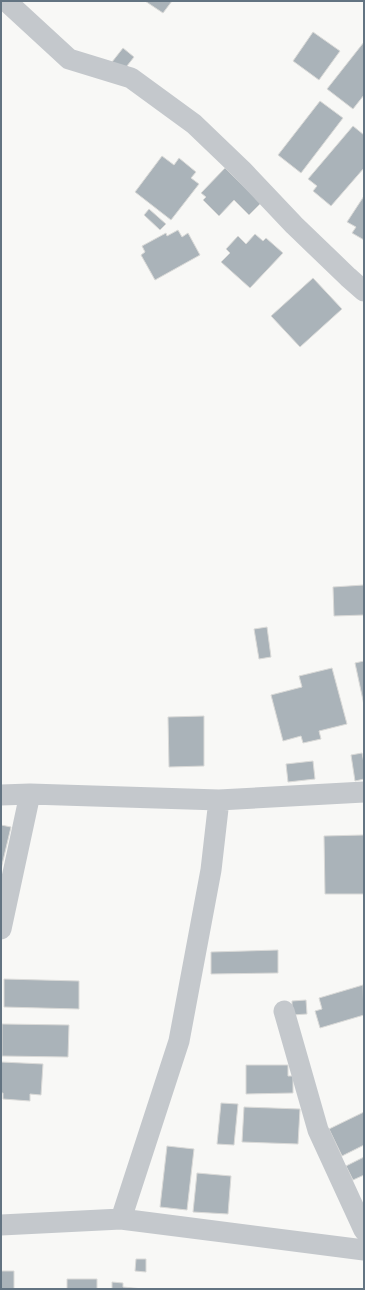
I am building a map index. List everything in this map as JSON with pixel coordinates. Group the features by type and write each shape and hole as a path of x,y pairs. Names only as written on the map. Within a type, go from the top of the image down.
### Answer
{"street":[{"path":"6,1 69,59 131,78 194,124 242,170 294,225 364,291"},
{"path":"1,795 30,794 219,800 364,792"},
{"path":"1,928 30,794"},
{"path":"121,1219 179,1041 211,870 219,800"},
{"path":"284,1011 318,1130 364,1230"},
{"path":"1,1225 121,1219 364,1250"}],"building":[{"path":"145,1 172,1 163,13"},
{"path":"313,32 340,51 319,80 293,61"},
{"path":"364,42 364,95 353,109 327,89"},
{"path":"123,48 134,57 123,71 112,62"},
{"path":"320,101 343,118 301,173 278,155"},
{"path":"353,126 364,135 364,168 331,206 313,191 317,186 308,179"},
{"path":"162,156 174,165 179,158 196,172 191,178 199,184 171,220 135,192"},
{"path":"225,168 261,203 249,215 234,200 219,216 203,200 206,197 201,193"},
{"path":"364,196 364,240 352,233 356,227 347,222"},
{"path":"149,209 166,224 160,230 144,215"},
{"path":"178,230 182,237 188,233 200,255 155,280 141,255 145,252 142,246 166,233 167,236"},
{"path":"255,234 263,241 266,238 283,253 250,288 221,262 230,253 226,249 238,236 246,244"},
{"path":"313,278 342,309 300,347 271,316"},
{"path":"364,585 364,615 334,616 333,587"},
{"path":"267,627 271,657 259,659 254,629"},
{"path":"364,661 364,705 355,663"},
{"path":"332,668 347,724 319,731 321,739 303,743 301,736 283,741 271,695 302,687 299,676"},
{"path":"204,716 204,766 169,767 168,717"},
{"path":"362,753 364,763 364,779 355,781 351,755"},
{"path":"313,761 315,779 288,782 286,764"},
{"path":"1,825 11,827 1,869"},
{"path":"364,835 364,894 325,894 324,836"},
{"path":"278,950 278,973 211,974 211,952"},
{"path":"4,979 79,981 79,1009 4,1007"},
{"path":"363,985 364,1015 320,1028 315,1011 322,1009 319,998"},
{"path":"306,1000 307,1014 292,1015 292,1001"},
{"path":"2,1024 69,1025 68,1057 2,1056"},
{"path":"1,1062 43,1064 41,1095 30,1094 30,1101 3,1099 3,1093 1,1093"},
{"path":"246,1065 288,1065 288,1076 293,1076 293,1093 246,1094"},
{"path":"221,1103 238,1104 234,1145 217,1144"},
{"path":"244,1107 300,1109 298,1144 242,1142"},
{"path":"364,1112 364,1145 342,1156 329,1129"},
{"path":"167,1146 194,1149 187,1210 160,1207"},
{"path":"364,1157 364,1175 353,1180 346,1166"},
{"path":"197,1173 231,1176 228,1214 193,1212"},
{"path":"136,1259 146,1259 146,1272 135,1271"},
{"path":"1,1271 14,1271 14,1289 1,1289"},
{"path":"67,1279 97,1279 97,1289 67,1289"},
{"path":"112,1282 123,1283 123,1287 143,1289 112,1289"}]}
